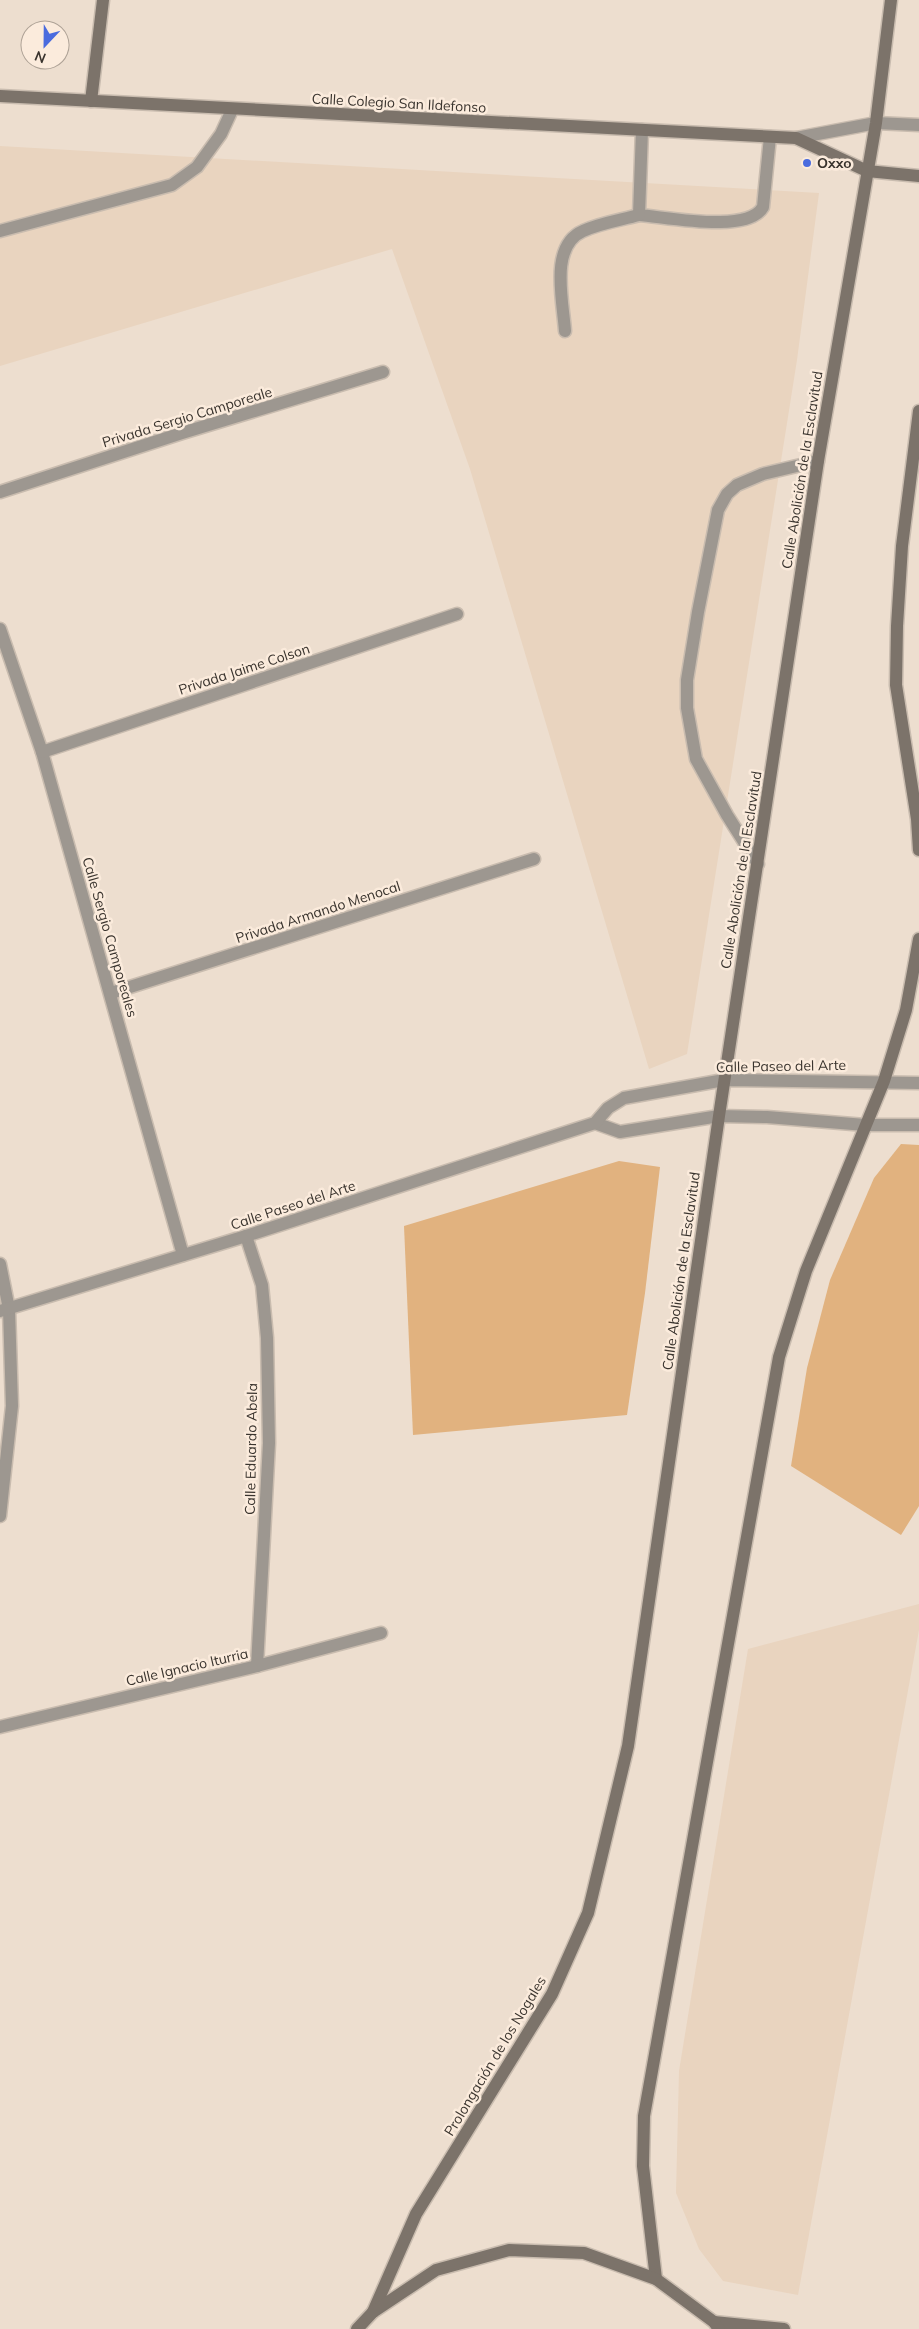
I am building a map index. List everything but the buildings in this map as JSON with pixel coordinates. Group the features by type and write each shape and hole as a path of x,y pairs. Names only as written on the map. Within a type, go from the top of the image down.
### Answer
{"main road":[{"path":"91,101 103,0"},
{"name":"Calle Abolición de la Esclavitud","path":"628,1746 724,1080 818,461 876,123 890,0"},
{"name":"Calle Colegio San Ildefonso","path":"0,96 232,110 796,138 867,171 919,176"},
{"path":"919,411 902,546 897,626 896,685 917,819 919,850"},
{"path":"656,2279 643,2166 644,2116 779,1357 806,1271 884,1081 906,1010 919,939"},
{"name":"Prolongación de los Nogales","path":"373,2312 416,2214 552,1994 588,1914 628,1746"},
{"name":"Prolongación de los Nogales","path":"358,2329 373,2312 436,2270 509,2250 584,2253 656,2279 716,2326 784,2329"}],"street":[{"path":"0,231 172,185 197,167 221,134 232,110"},
{"name":"Calle Colegio San Ildefonso","path":"796,138 876,123 919,125"},
{"path":"639,215 642,130"},
{"path":"565,330 561,264 567,244 582,231 639,215 694,222 743,221 759,214 763,207 770,137"},
{"name":"Privada Sergio Camporeale","path":"0,492 182,433 383,372"},
{"path":"758,864 727,815 696,759 687,708 687,680 718,510 727,494 737,485 763,474 818,461"},
{"name":"Privada Jaime Colson","path":"42,752 456,614"},
{"name":"Calle Sergio Camporeales","path":"0,629 42,752 183,1254"},
{"name":"Privada Armando Menocal","path":"111,994 534,859"},
{"name":"Calle Paseo del Arte","path":"4,1310 246,1236 595,1123 608,1108 624,1098 724,1080 919,1083"},
{"path":"595,1123 620,1132 719,1116 767,1117 866,1125 919,1125"},
{"name":"Calle Eduardo Abela","path":"246,1236 262,1285 267,1338 269,1443 257,1666"},
{"path":"0,1264 12,1406 0,1516"},
{"name":"Calle Ignacio Iturria","path":"0,1726 257,1666 381,1633"}],"shaded area":[{"path":"0,146 819,193 797,360 687,1054 649,1069 470,469 392,249 0,366"},
{"path":"901,1144 919,1145 919,1506 901,1535 791,1466 807,1368 830,1280 874,1178"},
{"path":"619,1161 660,1167 645,1293 627,1415 413,1435 404,1226"},
{"path":"919,1604 919,1630 798,2295 723,2281 699,2249 676,2193 679,2071 748,1649"}],"place":[{"name":"Oxxo","path":"807,163"}]}
